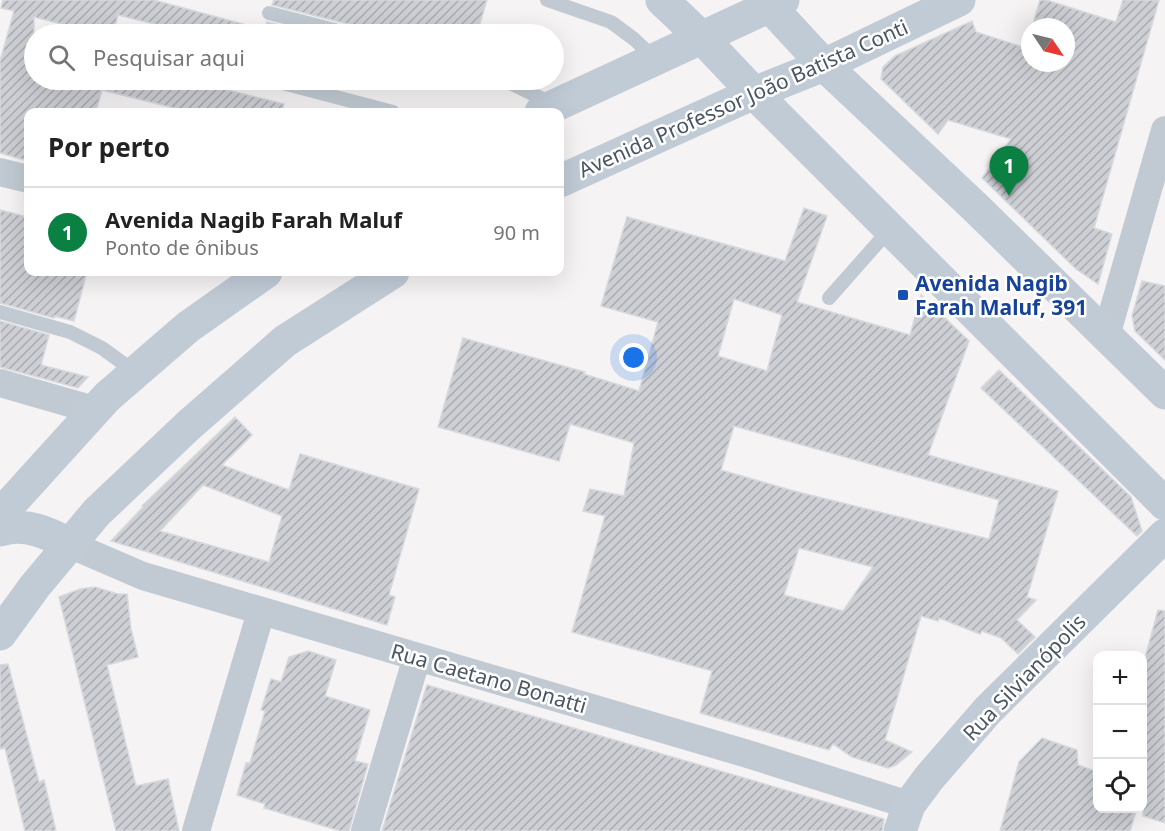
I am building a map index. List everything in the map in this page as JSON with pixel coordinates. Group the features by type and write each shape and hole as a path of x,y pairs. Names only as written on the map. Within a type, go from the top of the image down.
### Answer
{"main road":[{"path":"662,0 1165,504"},
{"name":"Avenida Professor João Batista Conti","path":"564,179 754,93 824,65 959,0"},
{"path":"550,108 656,60 772,2 824,65 975,207 1165,393"},
{"path":"0,515 94,410 135,372 188,327 260,276"},
{"path":"0,634 35,586 97,512 180,433 276,349 387,276"},
{"path":"0,530 26,526 71,545"},
{"name":"Rua Silvianópolis","path":"905,818 929,778 988,710 1165,535"}],"street":[{"path":"1107,336 1165,130"},
{"path":"0,172 24,178"},
{"path":"0,383 94,410"},
{"name":"Rua Caetano Bonatti","path":"71,545 143,576 751,755 905,818"},
{"path":"204,829 261,612"},
{"path":"365,831 417,657"}],"lane":[{"path":"547,0 611,22 634,39 656,60"},
{"path":"269,13 311,24"},
{"path":"309,90 378,108"},
{"path":"519,90 546,108"},
{"path":"829,298 890,228"},
{"path":"0,312 70,332 102,348 135,372"}],"building":[{"path":"3,0 154,0 243,24 154,24 118,15 116,24 62,24 34,17 34,24 24,24 24,90 102,90 97,108 24,108 24,160 0,153 0,61 14,11 1,8"},
{"path":"274,0 487,0 480,24 348,24 272,5"},
{"path":"1040,0 1116,22 1123,0 1159,0 1094,228 1112,234 1098,284 1076,269 982,178 1011,139 948,120 938,134 881,79 883,67 895,56 972,21 976,32 1021,46 1021,72 1075,72 1075,18 1035,18"},
{"path":"102,90 228,90 284,104 283,108 174,108"},
{"path":"804,208 827,216 797,302 910,335 921,295 969,341 928,455 1058,491 1027,597 1036,600 1017,620 1035,637 1018,654 1001,638 982,631 980,634 939,618 938,621 921,616 885,740 912,752 896,765 888,768 852,757 833,744 829,750 700,713 712,671 572,632 605,516 583,511 590,489 624,496 634,443 570,424 559,461 438,427 463,338 585,372 584,374 639,391 658,322 601,306 627,217 785,261","holes":["734,299 782,315 767,371 718,356","734,426 999,500 989,539 794,491 721,470","799,548 873,567 843,611 784,595"]},
{"path":"0,210 24,216 24,276 86,276 74,321 54,316 54,318 0,303"},
{"path":"1142,281 1165,286 1165,360 1135,331 1132,316"},
{"path":"0,321 49,335 41,365 88,377 78,388 0,367"},
{"path":"999,370 1131,497 1142,531 1137,536 981,388"},
{"path":"235,417 252,435 222,465 289,490 300,454 419,489 389,595 395,597 387,625 111,541 142,506","holes":["203,485 282,516 269,562 160,531"]},
{"path":"95,587 118,594 127,594 131,629 138,657 107,665 136,786 168,779 179,831 116,831 59,597 80,589"},
{"path":"1158,610 1165,611 1165,823 1143,816 1143,813 1147,813 1147,651"},
{"path":"308,651 336,660 325,696 370,710 355,761 368,764 349,831 340,831 264,808 265,804 237,795 246,763 250,763 265,711 261,710 271,679 281,682 289,657"},
{"path":"8,664 39,782 44,780 56,831 25,831 5,748 0,749 0,665"},
{"path":"427,685 884,819 882,831 382,831"},
{"path":"1042,738 1077,750 1078,765 1093,770 1093,813 1135,813 1130,831 1000,831 1019,762"}],"place":[{"name":"Avenida Nagib Farah Maluf","path":"1009,196"},
{"name":"Avenida Nagib Farah Maluf, 391","path":"903,295"}]}
